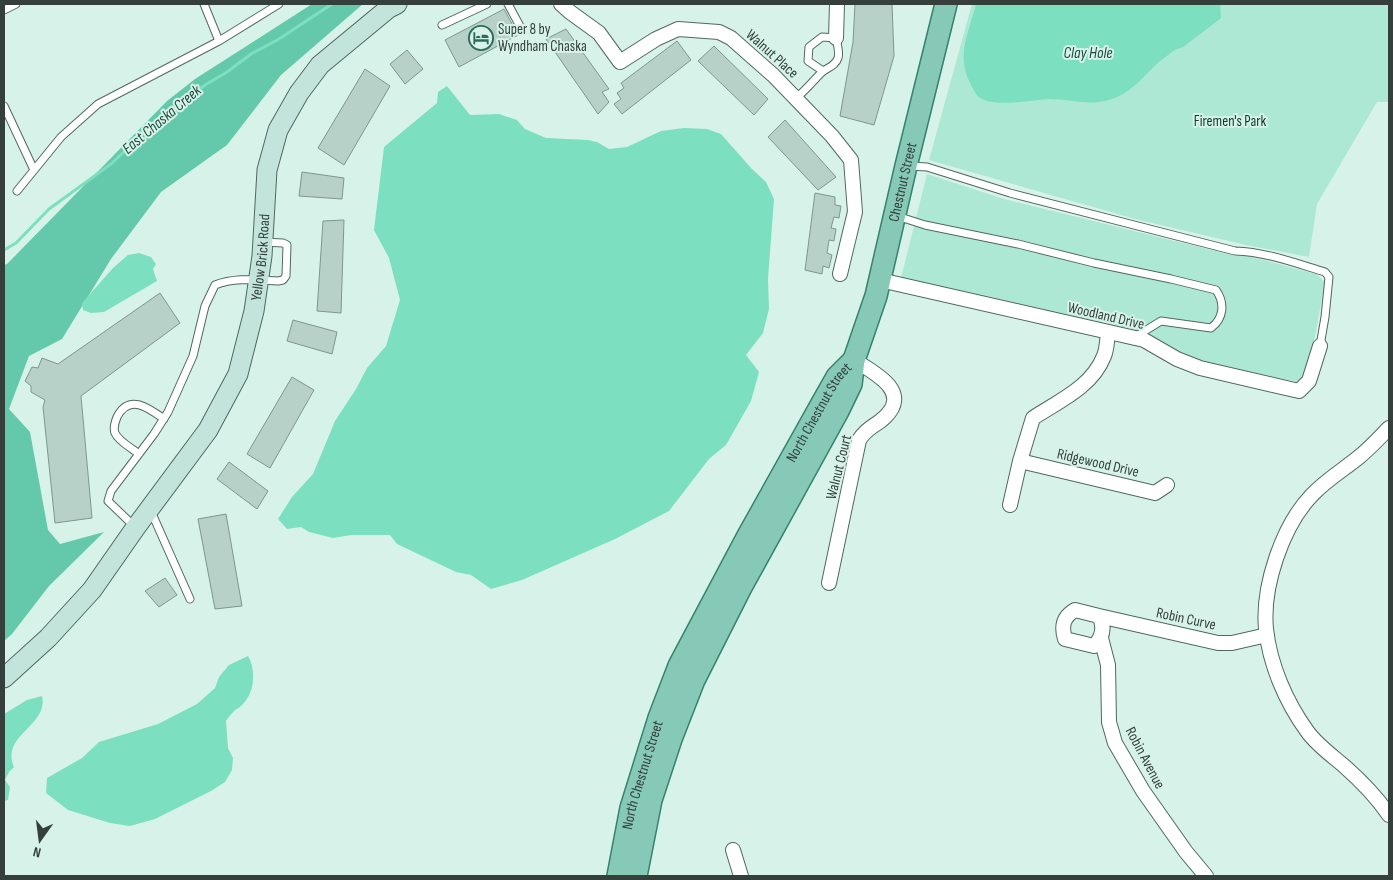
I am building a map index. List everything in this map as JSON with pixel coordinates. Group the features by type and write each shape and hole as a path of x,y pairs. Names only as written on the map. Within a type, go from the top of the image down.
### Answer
{"main road":[{"name":"Chestnut Street","path":"854,360 868,322 880,280 894,215 946,4"},
{"name":"North Chestnut Street","path":"618,876 631,808 659,718 679,666 824,398 837,377 854,360"},
{"name":"North Chestnut Street","path":"636,876 651,800 670,739 694,680 740,590 838,411 851,384 854,360"}],"street":[{"name":"Yellow Brick Road","path":"4,678 48,638 88,594 208,430 238,374 254,311 262,242 266,170 275,137 299,93 320,65 389,8 397,4"},
{"name":"Walnut Place","path":"561,4 599,33 620,62 656,39 678,29 719,32 730,38 773,75 832,136 851,160 855,212 840,274"},
{"path":"836,38 837,4"},
{"name":"Woodland Drive","path":"880,280 1144,340 1177,359 1200,368 1299,391 1310,381 1320,346"},
{"path":"1010,505 1020,461 1033,418 1064,399 1091,378 1104,356 1108,333"},
{"name":"Walnut Court","path":"829,583 859,440 865,431 887,416 894,402 892,389 888,383 854,360"},
{"path":"1389,428 1374,444 1336,473 1312,495 1297,514 1281,546 1272,572 1266,617 1270,651 1284,692 1307,731 1317,743 1373,794 1389,815"},
{"name":"Ridgewood Drive","path":"1020,461 1155,492 1167,485"},
{"name":"Robin Curve","path":"1101,638 1094,646 1065,638 1062,631 1065,618 1075,610 1218,643 1267,635"},
{"path":"1099,616 1103,628 1101,638"},
{"name":"Robin Avenue","path":"1101,638 1108,665 1109,722 1115,743 1143,791 1186,852 1206,876"},
{"path":"733,850 742,876"}],"lane":[{"path":"4,10 16,4"},
{"path":"204,4 219,40"},
{"path":"17,191 61,136 98,104 219,40 279,4"},
{"path":"442,25 487,4"},
{"path":"508,4 522,30"},
{"path":"796,98 810,87 823,71 831,68 838,60 839,54 836,38 822,37 809,46 808,60 823,71"},
{"path":"4,106 34,170"},
{"path":"906,166 928,167 1010,193 1235,251 1281,258 1325,272 1330,277 1320,346"},
{"path":"894,215 925,225 1018,244 1216,290 1222,299 1222,312 1217,324 1211,328 1161,321 1133,338"},
{"path":"136,528 108,501 111,491 164,419 194,356 205,306 214,285 224,281 278,281 283,280 286,276 287,245 283,243 262,242"},
{"path":"139,454 115,433 115,424 120,412 131,404 143,405 164,419"},
{"path":"150,509 190,599"}],"green space":[{"name":"Firemen's Park","path":"972,4 1389,4 1389,102 1377,102 1317,204 1309,257 1246,245 1135,219 929,160"},
{"path":"927,174 1004,199 1236,256 1249,256 1316,274 1325,282 1308,375 1298,382 1195,360 1150,336 1134,330 901,278"}],"shaded area":[{"path":"312,4 363,4 281,75 227,145 161,192 111,259 62,339 29,356 9,409 30,432 48,530 60,544 104,532 49,586 12,634 4,641 4,265 167,101 195,79"}],"water":[{"name":"Clay Hole","path":"976,4 1220,4 1221,18 1185,46 1175,50 1160,61 1134,86 1117,97 1099,102 1049,99 996,103 977,96 964,65 965,46"},
{"path":"447,86 470,115 499,114 517,120 525,129 546,138 588,140 597,142 609,149 627,147 661,131 684,128 707,129 721,134 766,182 774,199 768,279 769,309 763,333 746,355 759,372 751,401 726,445 709,459 669,511 615,539 522,580 491,589 471,575 456,572 397,544 390,535 351,535 333,538 309,532 301,527 287,529 278,519 292,497 313,474 335,421 367,368 386,346 400,300 389,258 374,230 384,147 437,103 438,92"},
{"path":"139,253 151,257 156,264 153,269 157,281 104,312 91,313 83,310 82,303 113,268 128,255"},
{"path":"248,656 251,661 253,674 250,693 242,705 226,721 228,748 233,758 232,770 225,782 155,819 130,826 110,823 68,810 46,793 47,778 82,758 99,742 158,724 197,704 215,688 219,677 229,665"},
{"path":"42,696 42,706 39,715 13,747 11,756 14,767 5,780 10,787 8,800 4,801 4,714 27,700"}],"building":[{"path":"855,4 892,4 894,56 874,125 840,116 853,42"},
{"name":"Super 8 by Wyndham Chaska","path":"504,9 518,35 459,67 445,40"},
{"path":"566,29 609,89 602,92 609,102 598,114 546,39"},
{"path":"677,41 691,60 622,114 614,104 621,99 617,93 624,88 621,83"},
{"path":"714,46 768,99 754,115 698,61"},
{"path":"407,50 423,69 405,84 390,64"},
{"path":"365,69 390,86 344,165 318,148"},
{"path":"785,120 836,177 818,190 768,137"},
{"path":"302,172 344,178 342,199 299,196"},
{"path":"815,193 835,197 835,205 841,206 839,218 834,217 831,228 836,229 834,241 829,240 827,253 832,255 829,268 823,266 822,274 805,270"},
{"path":"344,220 341,313 317,311 323,221"},
{"path":"160,293 180,323 81,396 92,518 55,523 43,407 45,400 31,392 31,386 25,381 32,367 38,368 42,358 58,364"},
{"path":"293,320 337,332 332,354 287,341"},
{"path":"292,377 314,390 270,468 247,454"},
{"path":"229,462 268,491 257,509 217,479"},
{"path":"226,514 242,606 215,609 198,519"},
{"path":"165,578 177,595 159,607 145,591"}],"waterway":[{"name":"East Chaska Creek","path":"4,250 16,243 49,209 111,164 147,130 205,85 332,4"}],"place":[{"name":"Super 8 by Wyndham Chaska","path":"481,38"}]}
